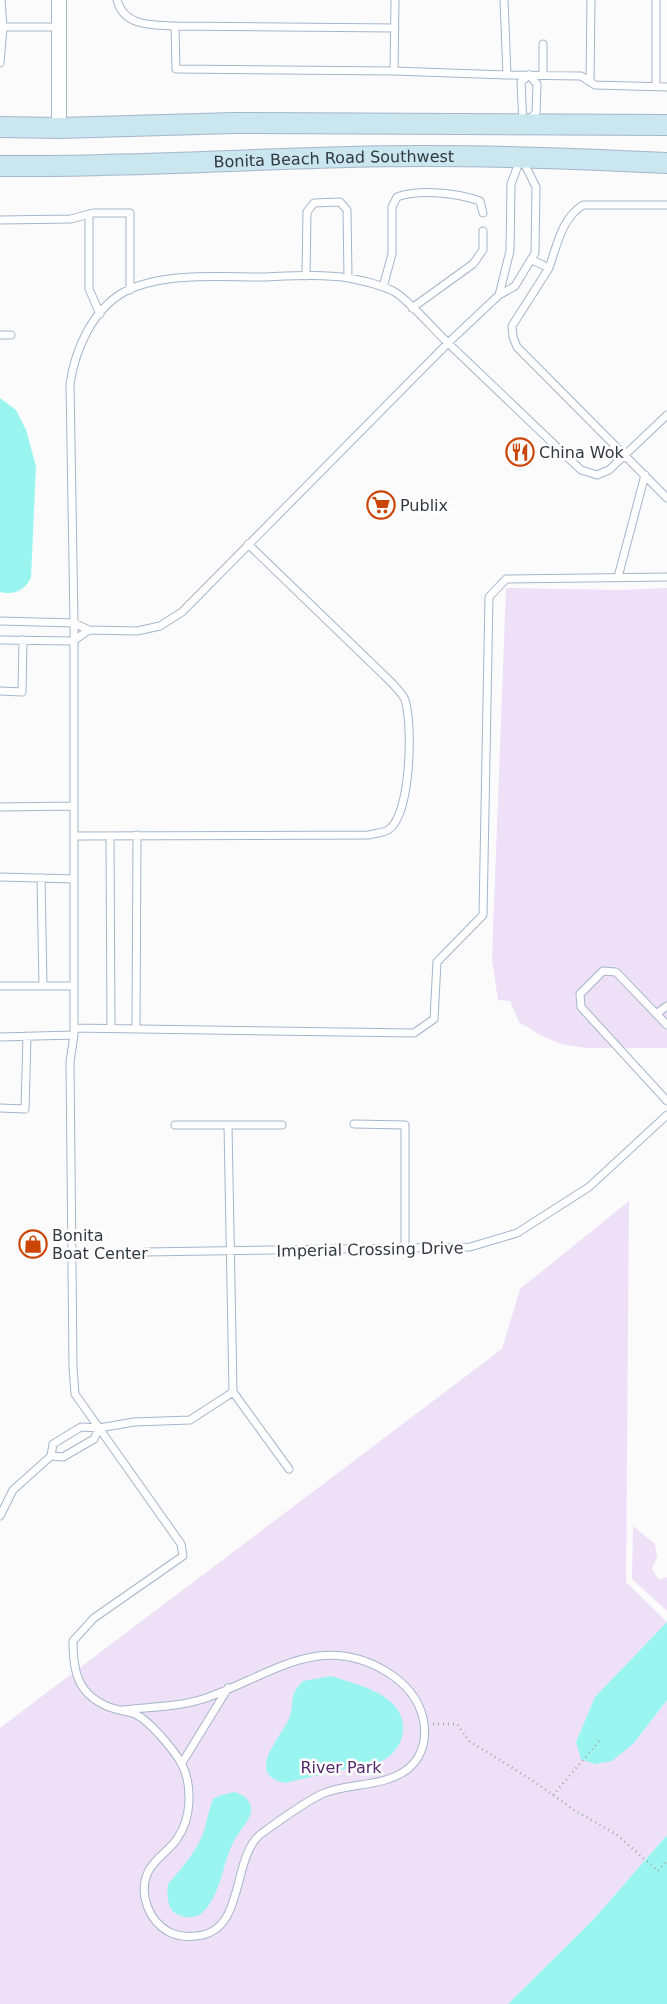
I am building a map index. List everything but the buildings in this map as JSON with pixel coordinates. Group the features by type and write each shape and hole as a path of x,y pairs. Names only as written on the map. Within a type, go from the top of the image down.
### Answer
{"main road":[{"name":"Bonita Beach Road Southwest","path":"0,127 59,128 234,123 667,125"},
{"path":"521,157 523,125"},
{"name":"Bonita Beach Road Southwest","path":"0,166 72,166 347,157 521,157 667,163"}],"street":[{"path":"59,0 59,128"}],"lane":[{"path":"0,62 1,0"},
{"path":"117,0 119,6 129,19 146,25 395,28"},
{"path":"394,71 395,0"},
{"path":"504,0 507,75"},
{"path":"590,82 591,0"},
{"path":"656,0 656,86"},
{"path":"1,26 59,26"},
{"path":"175,26 176,69 394,71 581,76 595,85 667,87"},
{"path":"542,44 543,76"},
{"path":"523,125 536,113 537,84 529,76"},
{"path":"523,125 521,82 529,76"},
{"path":"0,621 74,623 89,630 138,631 160,626 182,612 448,343 499,294 515,286 535,253 536,187 521,157"},
{"path":"499,294 510,251 511,184 521,157"},
{"path":"383,287 392,254 392,207 397,197 408,193 463,195 480,201 482,213"},
{"path":"306,276 308,212 314,202 340,202 347,210 348,278"},
{"path":"667,205 583,205 574,211 567,219 548,268 512,326 513,337 517,347 667,498"},
{"path":"0,220 71,219 89,214 130,212 130,290"},
{"path":"89,214 89,289 100,314"},
{"path":"412,308 473,264 484,250 483,231"},
{"path":"532,260 548,268"},
{"path":"122,1710 201,1699 286,1663 308,1657 332,1655 364,1661 399,1680 415,1697 424,1725 424,1743 418,1759 398,1776 323,1794 257,1837 250,1850 228,1914 220,1926 213,1932 199,1936 173,1934 157,1925 147,1909 144,1891 148,1872 178,1839 185,1824 189,1803 188,1784 182,1764 167,1743 138,1715 108,1706 90,1696 76,1676 74,1664 73,1640 94,1618 183,1556 182,1544 75,1394 73,1368 70,1062 74,1032 74,623 70,384 73,366 81,343 109,304 130,290 140,286 188,278 306,276 348,278 372,282 395,292 581,470 597,475 609,470 667,416"},
{"path":"0,335 12,335"},
{"path":"618,578 645,475"},
{"path":"74,836 369,835 389,829 402,810 409,764 409,719 405,698 391,682 248,544"},
{"path":"0,1036 26,1036 111,1028 414,1032 434,1019 437,962 483,915 489,597 506,580 667,577"},
{"path":"0,640 73,641 89,630"},
{"path":"0,691 22,692 23,640"},
{"path":"0,807 74,806"},
{"path":"136,1029 137,835"},
{"path":"110,836 111,1028"},
{"path":"0,877 74,879"},
{"path":"41,878 43,986"},
{"path":"667,1026 616,972 603,971 580,994 581,1007 667,1101"},
{"path":"0,986 74,986"},
{"path":"656,1014 667,1006"},
{"path":"0,1108 25,1109 26,1036"},
{"name":"Imperial Crossing Drive","path":"145,1252 470,1247 517,1233 589,1187 667,1115"},
{"path":"354,1124 405,1125 405,1248"},
{"path":"176,1125 282,1125"},
{"path":"228,1125 233,1392 289,1470"},
{"path":"0,1516 13,1490 51,1456 53,1444 81,1427 99,1428 134,1422 190,1420 233,1392"},
{"path":"51,1456 63,1457 94,1439 99,1428"},
{"path":"182,1764 228,1688"}],"path":[{"path":"424,1725 457,1724 469,1741 532,1780 574,1810 616,1834 658,1871 667,1860"},
{"path":"553,1795 602,1738"}],"green space":[{"path":"506,588 620,590 667,588 667,1048 586,1048 561,1044 540,1035 519,1022 510,1001 498,1000 492,959"},
{"name":"River Park","path":"629,1201 626,1582 667,1622 595,1697 576,1742 634,1743 667,1700 667,1835 593,1920 508,2004 0,2004 0,1728 502,1349 520,1289"},
{"path":"633,1526 655,1544 657,1557 652,1569 659,1580 667,1577 667,1611 632,1579"}],"water":[{"path":"0,398 16,410 26,430 36,466 31,578 22,589 10,593 0,592"},
{"path":"667,1622 667,1700 634,1743 612,1761 594,1764 581,1759 576,1742 595,1697"},
{"path":"331,1676 369,1689 391,1702 399,1712 403,1723 402,1737 399,1745 390,1755 376,1763 285,1783 273,1778 267,1772 266,1763 274,1744 290,1716 295,1691 303,1681"},
{"path":"235,1792 249,1801 251,1811 230,1850 214,1896 203,1912 195,1917 185,1917 176,1914 168,1901 168,1884 198,1845 213,1799"},
{"path":"667,1835 667,2004 508,2004 593,1920"}],"place":[{"name":"China Wok","path":"520,452"},
{"name":"Publix","path":"381,505"},
{"name":"Bonita Boat Center","path":"33,1244"}]}
